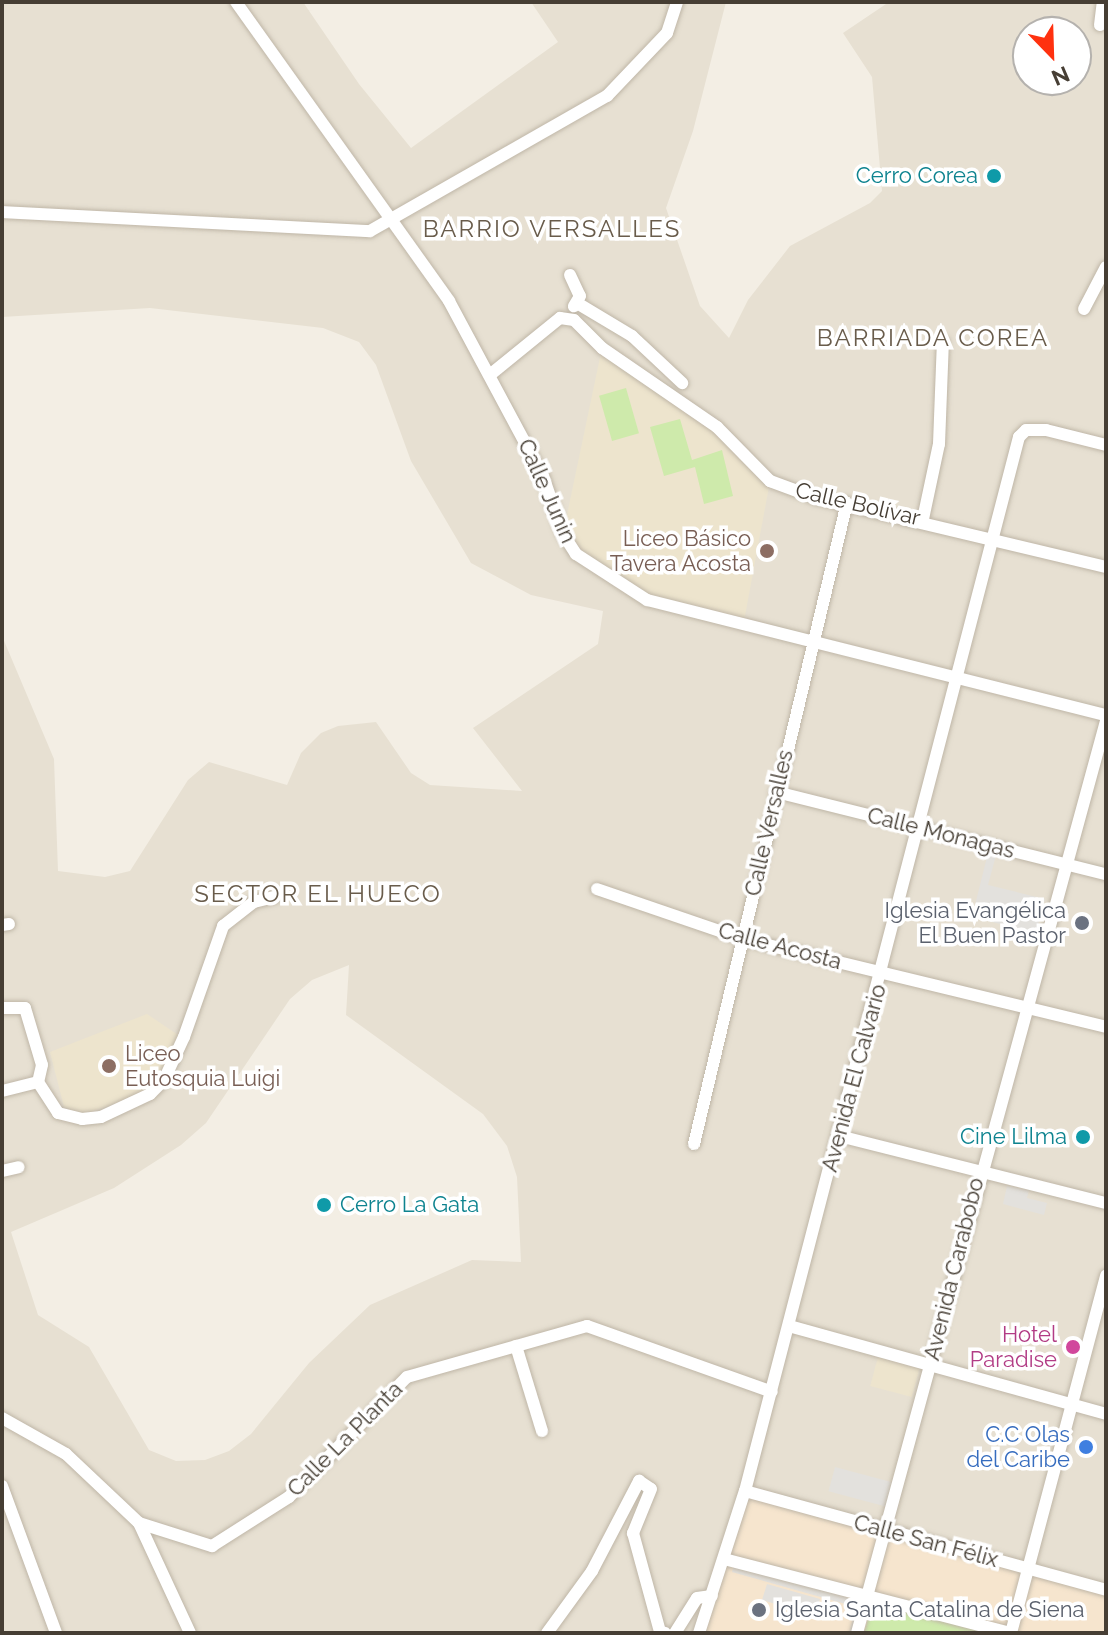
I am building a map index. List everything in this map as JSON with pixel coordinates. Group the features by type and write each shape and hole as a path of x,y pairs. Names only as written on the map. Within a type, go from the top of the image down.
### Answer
{"street":[{"name":"Calle Junin","path":"236,2 389,221 449,301 491,374 543,476 563,534 576,554 647,600 813,638 1106,715"},
{"path":"2,212 370,231 607,96 667,33 677,2"},
{"path":"1100,25 1103,2"},
{"path":"1084,309 1106,267"},
{"path":"491,374 560,318 568,320 580,296 570,275"},
{"path":"577,303 632,336 682,383"},
{"name":"Calle Bolívar","path":"568,320 717,427 770,481 1106,567"},
{"path":"923,519 939,444 943,342"},
{"name":"Avenida El Calvario","path":"699,1633 745,1491 772,1392 996,537 1019,437 1026,430 1051,431 1106,445"},
{"name":"Calle Versalles","path":"694,1144 847,503"},
{"name":"Avenida Carabobo","path":"857,1633 980,1170 1106,721"},
{"name":"Calle Monagas","path":"776,792 1106,874"},
{"name":"Calle Acosta","path":"597,889 743,939 1106,1027"},
{"path":"2,1008 25,1008 42,1065 38,1082 58,1113 82,1119 101,1117 150,1094 164,1080 184,1037 223,926 254,902 274,897"},
{"path":"2,1091 38,1082"},
{"path":"839,1136 1106,1203"},
{"path":"2,1171 19,1167"},
{"path":"724,1559 1011,1633 1106,1275"},
{"name":"Calle La Planta","path":"2,1418 66,1454 139,1523 212,1546 289,1497 407,1377 587,1326 772,1392"},
{"path":"789,1326 1106,1414"},
{"path":"516,1346 542,1431"},
{"path":"547,1633 592,1571 639,1481 651,1489 633,1533 660,1632 665,1633"},
{"path":"2,1486 56,1633"},
{"name":"Calle San Félix","path":"745,1491 1106,1590"},
{"path":"139,1523 190,1633"},
{"path":"675,1633 697,1598 712,1596"}],"shaded area":[{"path":"2,2 303,2 359,84 411,148 558,42 531,2 726,2 693,131 666,208 700,306 729,338 748,300 790,246 870,203 882,191 872,77 843,33 889,2 1106,2 1106,1633 2,1633 2,636 54,759 58,871 105,877 130,871 188,780 209,762 287,785 301,753 321,733 338,726 376,722 411,773 430,785 522,791 473,728 598,644 603,611 531,595 471,563 411,461 376,365 359,342 323,328 150,308 2,317","holes":["349,965 346,1015 483,1114 507,1146 517,1177 521,1262 472,1260 370,1305 309,1363 251,1434 229,1451 205,1460 176,1461 149,1450 89,1347 38,1315 11,1232 114,1188 181,1145 206,1123 290,999 312,980"]},
{"path":"602,348 717,427 770,481 744,621 618,586 563,534"},
{"path":"988,853 996,855 988,885 1045,899 1036,933 972,917"},
{"name":"Liceo Eutosquia Luigi","path":"147,1014 178,1035 159,1080 144,1094 90,1112 81,1114 64,1107 50,1052"},
{"path":"1007,1186 1029,1190 1027,1198 1047,1203 1044,1215 1003,1204"},
{"path":"878,1357 920,1368 912,1397 870,1386"},
{"path":"835,1467 893,1483 886,1507 829,1491"},
{"path":"745,1491 1106,1590 1106,1633 699,1633"},
{"path":"734,1565 863,1602 855,1633 849,1633 856,1607 732,1572"},
{"path":"767,1584 820,1599 817,1608 796,1610 762,1600"}],"green space":[{"path":"626,388 639,433 612,441 599,396"},
{"path":"680,419 692,460 722,450 733,496 704,504 695,467 664,476 650,427"},
{"path":"874,1599 997,1633 864,1633"}],"place":[{"name":"Cerro Corea","path":"994,176"},
{"name":"Liceo Básico Tavera Acosta","path":"767,551"},
{"name":"Iglesia Evangélica El Buen Pastor","path":"1082,923"},
{"name":"Liceo Eutosquia Luigi","path":"109,1066"},
{"name":"Cine Lilma","path":"1083,1137"},
{"name":"Cerro La Gata","path":"324,1205"},
{"name":"Hotel Paradise","path":"1073,1347"},
{"name":"C.C Olas del Caribe","path":"1086,1447"},
{"name":"Iglesia Santa Catalina de Siena","path":"759,1610"}],"district":[{"name":"BARRIO VERSALLES","path":"552,229"},
{"name":"BARRIADA COREA","path":"933,338"},
{"name":"SECTOR EL HUECO","path":"318,894"}]}
